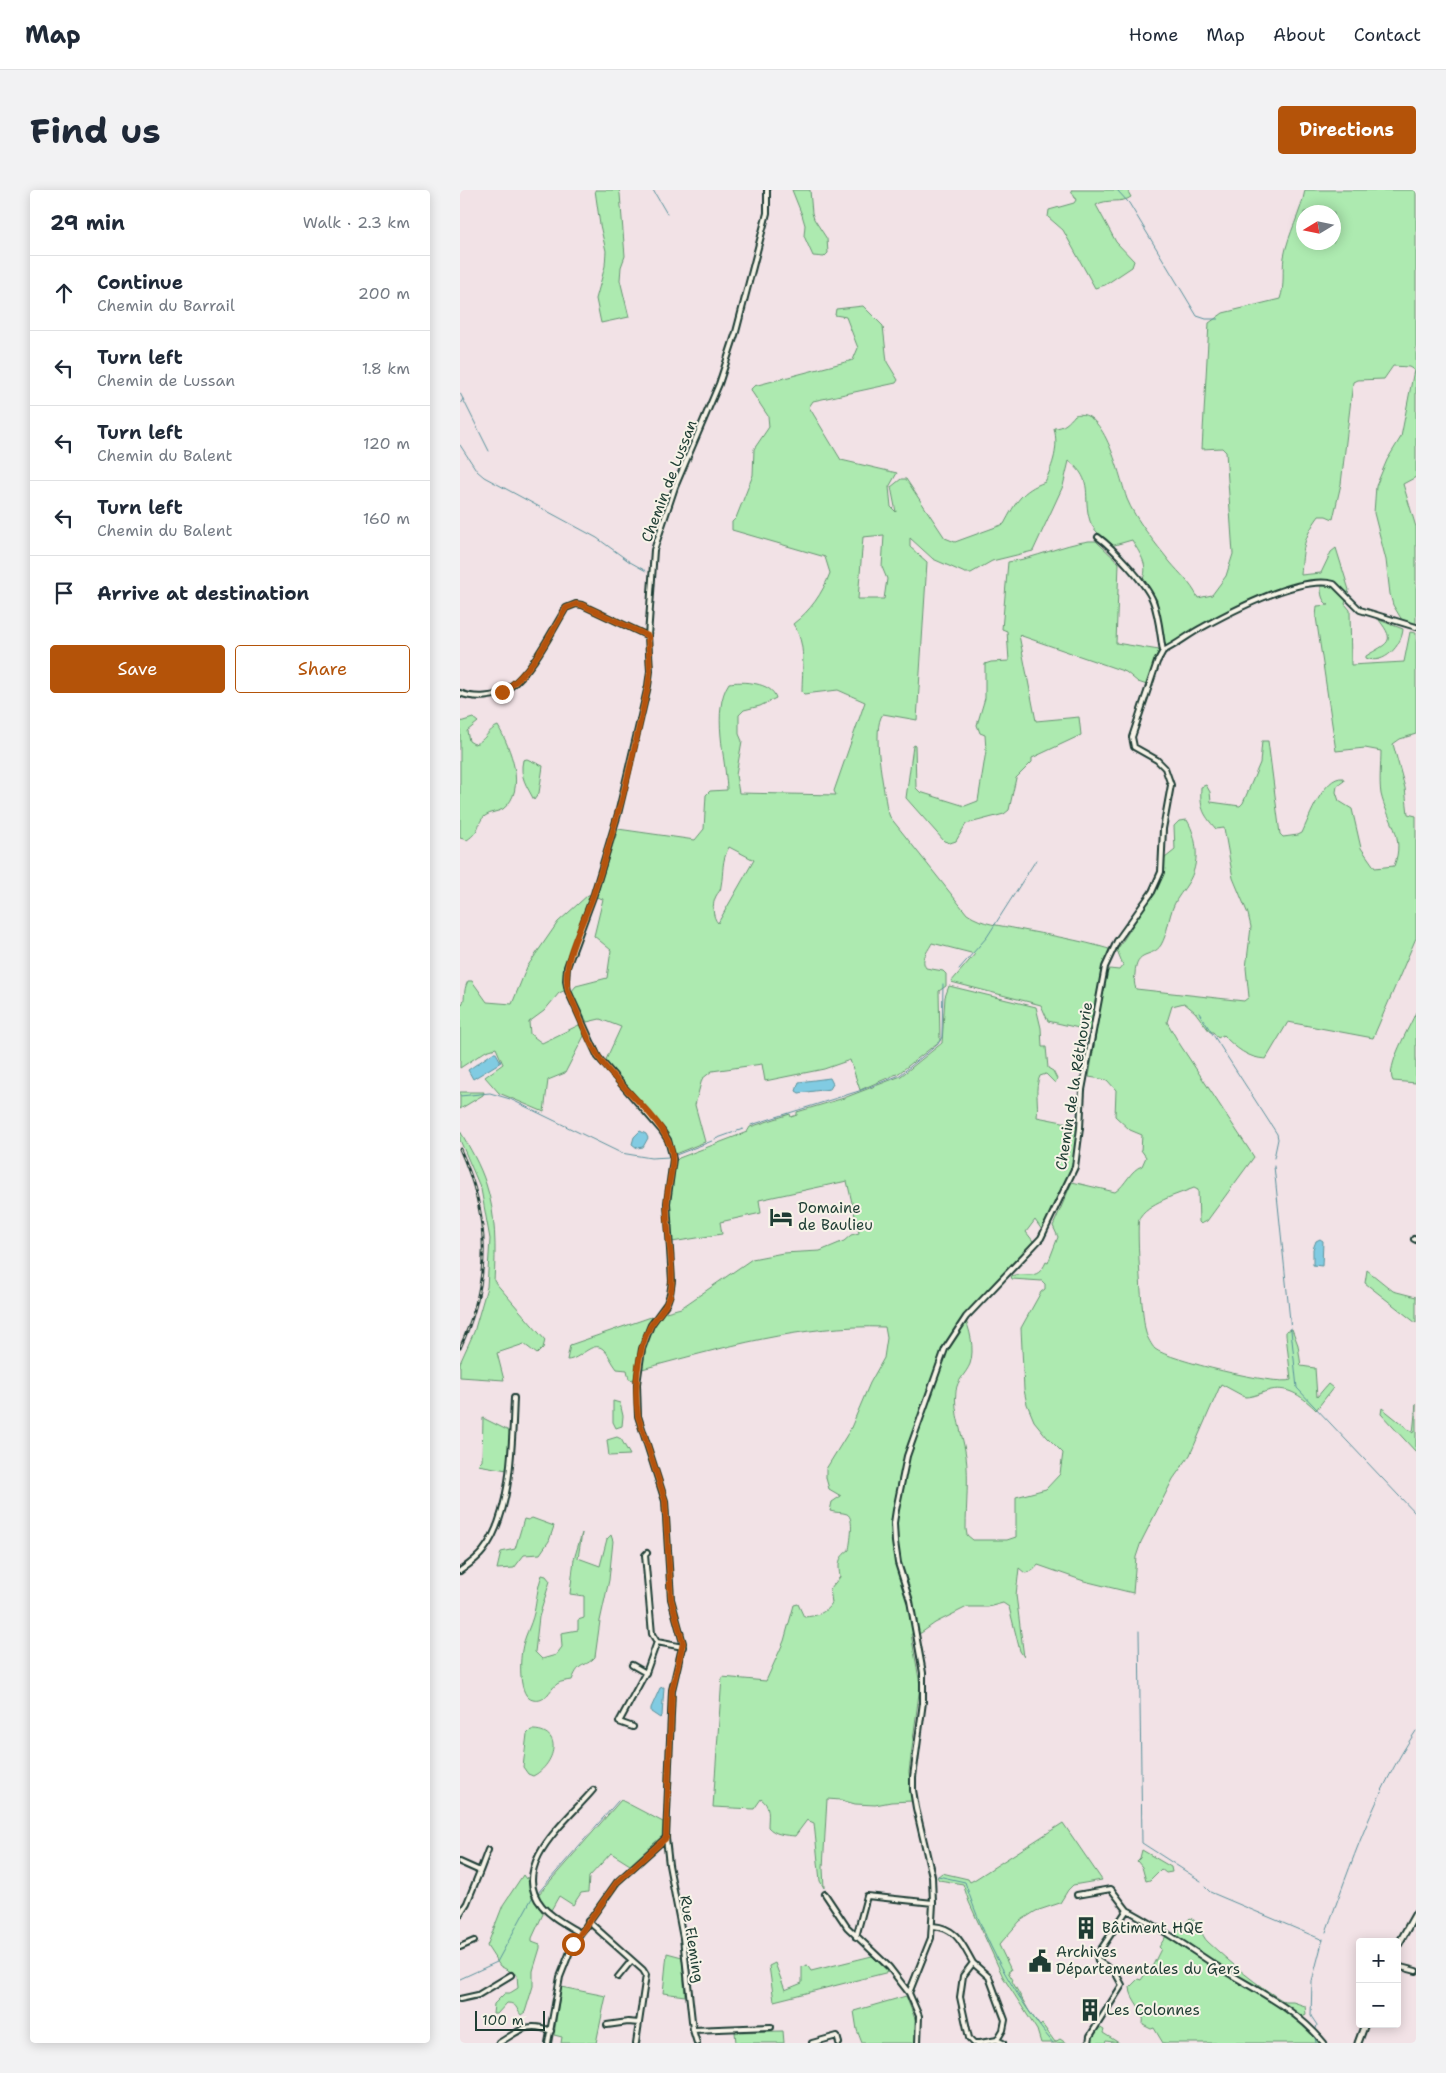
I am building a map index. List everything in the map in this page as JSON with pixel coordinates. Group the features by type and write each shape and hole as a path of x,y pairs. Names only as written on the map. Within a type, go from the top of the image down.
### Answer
{"main road":[{"path":"1401,1940 1416,1913"},
{"path":"1358,2043 1364,2028"}],"street":[{"name":"Chemin de Lussan","path":"666,1838 672,1690 683,1647 671,1599 665,1500 636,1405 637,1384 646,1336 667,1303 672,1281 667,1203 673,1159 671,1148 662,1131 598,1058 568,991 566,982 567,967 594,894 618,814 646,695 650,671 648,636 654,550 675,487 719,384 736,332 762,233 766,213 767,190"},
{"path":"1098,537 1150,594 1154,603 1163,651 1202,627 1267,596 1317,583 1332,583 1356,607 1364,611 1416,627"},
{"path":"460,693 478,697 495,695 510,688 536,657 566,608 572,606 582,605 648,636"},
{"name":"Chemin de la Réthourie","path":"909,1993 928,1950 933,1926 933,1903 932,1876 913,1790 923,1702 922,1673 910,1601 898,1563 894,1524 896,1510 907,1456 944,1349 966,1318 1041,1238 1074,1167 1080,1128 1082,1090 1104,967 1117,941 1152,892 1161,872 1162,834 1171,785 1165,768 1157,760 1134,747 1132,737 1157,662 1163,651"},
{"path":"460,1571 484,1550 498,1521 510,1470 514,1398"},
{"path":"647,1553 645,1555 652,1634 657,1642 683,1647"},
{"path":"633,1726 619,1722 646,1673 657,1642"},
{"path":"632,1665 646,1673"},
{"path":"580,1933 554,1917 541,1906 532,1889 531,1878 535,1865 554,1832 593,1790"},
{"path":"548,2043 562,1969 568,1952 617,1882 666,1838"},
{"name":"Rue Fleming","path":"666,1838 669,1865 683,1938 693,2030 697,2043"},
{"path":"460,1914 470,1896 488,1850"},
{"path":"460,1862 480,1871"},
{"path":"1077,1895 1111,1889 1127,1910 1160,1927 1217,1966 1298,2016 1324,2043"},
{"path":"824,1894 847,1927 889,1967 909,1993 919,2016 918,2043"},
{"path":"470,1896 477,1899"},
{"path":"856,1937 867,1896 933,1903"},
{"path":"1089,2043 1090,2036 1122,1986 1115,1972 1098,1960 1097,1956 1127,1910"},
{"path":"588,1921 643,1970 646,1977 636,2043"},
{"path":"933,1926 943,1927 951,1931 961,1942 973,1963 989,1977 1005,2020 1003,2030 997,2040"},
{"path":"460,1947 474,1941"},
{"path":"618,1977 632,1960"},
{"path":"973,1963 963,1976 960,1997 969,2038 974,2043 997,2040 1003,2043"},
{"path":"1401,1967 1416,1971"},
{"path":"460,1999 478,1995 511,1975"},
{"path":"608,2025 628,2022 639,2023"},
{"path":"499,2043 529,2026 538,2026 551,2031"},
{"path":"693,2030 771,2027"},
{"path":"812,2043 837,2036 839,2043"}],"green space":[{"path":"595,190 619,190 625,256 621,267 620,280 629,317 601,323 596,299 605,266 606,251"},
{"path":"792,190 810,190 814,219 827,239 828,253 824,257 813,256 804,236 805,225"},
{"path":"1071,190 1127,190 1131,197 1096,205 1116,242 1134,261 1132,267 1105,285 1095,288 1063,230 1048,217 1049,210 1074,203 1076,200"},
{"path":"1305,190 1416,190 1416,477 1403,484 1416,527 1416,625 1402,620 1393,605 1386,560 1374,513 1376,486 1387,460 1401,437 1414,370 1409,367 1393,366 1384,379 1357,380 1353,382 1341,484 1333,519 1319,516 1310,531 1303,550 1301,575 1321,573 1331,552 1336,548 1349,590 1345,604 1350,610 1351,665 1404,662 1410,632 1416,633 1416,734 1400,739 1393,744 1405,788 1408,814 1416,816 1416,938 1373,1038 1288,1022 1266,1059 1259,1058 1242,1051 1223,1035 1218,1038 1213,1032 1210,1032 1195,1012 1184,1003 1172,1006 1167,1022 1254,1157 1207,1221 1201,1224 1199,1222 1198,1190 1194,1188 1148,1208 1139,1219 1138,1239 1144,1325 1147,1337 1155,1349 1164,1354 1223,1371 1265,1379 1291,1380 1286,1331 1292,1329 1298,1345 1301,1366 1315,1368 1317,1397 1328,1384 1333,1388 1316,1410 1301,1397 1290,1391 1278,1389 1245,1397 1221,1384 1190,1455 1173,1479 1141,1542 1136,1557 1133,1593 1084,1581 1038,1565 1033,1570 1025,1573 1019,1568 1016,1595 1024,1657 1020,1651 1009,1607 1003,1603 988,1607 967,1607 935,1623 921,1633 911,1634 920,1685 909,1772 912,1801 875,1805 827,1799 823,1868 824,1888 820,1881 814,1823 807,1820 795,1836 784,1835 774,1832 768,1827 768,1808 761,1799 754,1809 713,1807 722,1677 766,1681 784,1641 794,1605 798,1604 804,1617 820,1614 832,1603 830,1589 840,1577 840,1561 849,1550 851,1520 847,1514 830,1511 832,1502 841,1496 829,1489 826,1469 850,1430 870,1383 884,1358 887,1338 885,1327 823,1329 793,1333 732,1346 642,1369 647,1339 662,1313 681,1308 752,1259 783,1253 820,1251 844,1241 851,1235 859,1233 847,1181 759,1200 761,1213 720,1222 722,1234 672,1242 669,1202 675,1162 679,1158 747,1132 750,1127 790,1114 791,1117 797,1115 797,1112 844,1098 901,1076 942,1043 945,997 949,986 1036,1007 1041,1028 1042,1047 1046,1047 1048,1068 1053,1071 1057,1079 1055,1083 1046,1074 1040,1076 1037,1085 1037,1117 1078,1125 1073,1165 1048,1221 1042,1230 1035,1220 1026,1232 1033,1241 1016,1263 964,1316 971,1339 972,1352 970,1364 958,1384 955,1399 967,1465 967,1535 973,1540 1007,1540 1016,1537 1016,1497 1046,1489 1060,1474 1063,1453 1034,1421 1024,1390 1021,1328 1041,1292 1045,1289 1045,1284 1042,1281 1012,1279 1011,1276 1035,1274 1039,1272 1046,1262 1048,1263 1058,1237 1053,1226 1072,1182 1115,1192 1134,1171 1142,1166 1146,1157 1141,1150 1142,1135 1130,1130 1115,1116 1116,1090 1107,1080 1089,1077 1105,978 1109,969 1119,970 1123,965 1117,950 1153,894 1162,874 1165,858 1175,850 1174,826 1179,821 1187,820 1195,843 1196,860 1192,876 1174,905 1161,945 1138,960 1134,978 1136,989 1244,1001 1249,997 1246,968 1251,927 1248,914 1233,878 1224,828 1216,829 1205,814 1201,800 1201,787 1206,785 1210,792 1211,802 1240,806 1260,763 1262,741 1268,741 1280,834 1283,837 1302,833 1318,799 1330,784 1336,779 1343,778 1344,781 1337,786 1336,792 1339,801 1352,809 1361,848 1375,868 1394,866 1398,845 1394,828 1381,794 1381,751 1365,748 1336,751 1316,617 1317,606 1329,605 1323,598 1321,581 1302,583 1262,595 1222,614 1170,645 1164,646 1157,600 1143,579 1145,568 1140,554 1132,540 1111,546 1094,528 1088,512 1085,482 1077,468 1069,461 1063,486 1033,551 992,561 971,573 965,573 933,559 910,538 910,547 927,562 917,720 883,714 878,732 878,745 883,788 890,817 967,914 992,924 1075,940 1109,949 1099,984 1097,1009 1092,1031 1048,1021 1041,1005 951,982 975,954 932,943 925,955 924,965 926,968 943,971 946,974 946,986 939,991 940,1041 899,1073 860,1090 850,1060 824,1069 765,1081 762,1064 712,1071 702,1079 695,1105 705,1142 675,1154 664,1130 604,1064 621,1027 600,1019 587,1022 571,992 576,986 607,978 611,950 594,936 603,899 596,897 618,829 695,840 704,829 706,795 710,791 727,790 720,721 724,694 729,683 741,682 763,686 769,689 776,698 760,706 744,710 739,715 739,734 742,741 736,775 739,793 836,795 834,791 865,702 838,690 804,694 802,692 802,648 793,624 811,607 827,581 830,573 825,557 732,530 732,522 736,518 753,475 754,449 769,427 768,416 752,392 751,389 754,386 853,360 858,348 846,317 835,315 836,309 863,306 883,326 887,362 898,380 896,383 813,401 809,407 841,460 897,473 889,487 891,507 896,512 891,487 901,479 906,479 945,538 955,542 1004,524 1020,498 1030,489 1045,482 1054,456 1056,442 1054,428 1063,426 1075,415 1086,415 1103,432 1110,446 1127,499 1140,523 1189,583 1198,598 1212,595 1226,576 1233,554 1226,452 1222,448 1202,449 1209,323 1223,313 1280,299 1284,257 1296,219 1296,250 1341,250 1341,205 1301,205","holes":["884,535 882,567 887,579 884,599 858,599 863,537","729,847 754,860 718,923 713,906 721,888 724,862"]},
{"path":"1089,541 1096,541 1119,563 1116,643 1159,650 1147,685 1138,682 1126,672 1019,635 1036,721 1079,717 1081,735 1032,758 1032,762 1016,778 1009,810 1004,814 966,824 956,841 950,843 944,841 906,798 913,746 915,745 916,788 920,792 965,806 978,801 986,751 985,735 980,733 977,725 985,698 985,664 1009,661 1007,631 1002,629 1008,562"},
{"path":"1379,620 1403,629 1396,647 1391,653 1385,657 1373,660 1366,658 1366,656 1384,645 1388,638 1388,633"},
{"path":"473,718 478,722 467,731 469,741 474,744 478,743 498,726 511,756 516,780 510,801 503,809 485,816 480,821 475,833 467,840 460,838 460,722"},
{"path":"527,759 543,766 539,793 534,800 526,786 522,771 523,760"},
{"path":"590,895 565,965 564,981 566,990 559,993 544,1011 529,1022 530,1034 542,1043 581,1024 585,1034 565,1073 548,1080 544,1112 499,1093 485,1077 503,1064 496,1048 486,1051 460,1068 460,1007 468,981 472,981 487,1002 512,1004 527,967 558,922"},
{"path":"1416,1012 1416,1083 1393,1081 1391,1075 1395,1057"},
{"path":"460,1092 484,1092 483,1095 460,1109"},
{"path":"460,1131 484,1177 492,1207 495,1257 494,1281 545,1340 543,1348 537,1354 524,1344 497,1353 504,1380 460,1377 460,1363 474,1332 487,1287 490,1239 481,1189 460,1140"},
{"path":"1367,1270 1393,1291 1416,1297 1416,1323 1365,1283"},
{"path":"654,1316 645,1331 640,1347 634,1380 629,1379 627,1370 617,1369 605,1351 599,1347 590,1349 577,1357 567,1360 570,1345"},
{"path":"613,1401 620,1403 623,1416 622,1426 616,1428 613,1422"},
{"path":"1416,1404 1416,1452 1381,1414 1382,1408 1413,1433"},
{"path":"483,1418 511,1432 507,1470 478,1465 482,1461"},
{"path":"617,1437 621,1439 630,1455 609,1456 607,1440"},
{"path":"532,1518 554,1526 549,1541 540,1554 524,1555 514,1568 497,1569 501,1552 515,1549 524,1519"},
{"path":"582,1533 578,1558 600,1566 607,1539 611,1535 613,1541 609,1580 600,1621 595,1657 577,1670 572,1680 559,1683 541,1700 533,1700 528,1697 522,1686 521,1655 534,1613 540,1580 542,1575 546,1576 550,1581 539,1617 535,1652 542,1659 556,1655 562,1647 561,1633 578,1630 578,1620 584,1618 584,1596 570,1594 574,1559"},
{"path":"531,1730 542,1731 549,1735 553,1748 547,1764 533,1776 528,1774 523,1767 527,1734"},
{"path":"621,1800 663,1822 662,1836 630,1865 611,1853 589,1877 588,1892 581,1893 573,1905 559,1896 550,1912 538,1895"},
{"path":"1063,1823 1102,1880 1073,1885 1060,1903 1036,1911 1020,1921 999,1945 1011,1970 1008,1972 1012,1981 1029,2011 1040,2026 1042,2024 1055,2042 1060,2039 1066,2043 1041,2043 1037,2030 1003,1977 969,1902 963,1884 939,1880 937,1877 942,1873 968,1879 970,1882"},
{"path":"1142,1850 1171,1867 1172,1872 1166,1873 1161,1869 1150,1880 1146,1881 1142,1867 1137,1861"},
{"path":"523,1875 526,1879 527,1877 532,1895 543,1914 532,1938 532,1942 540,1945 533,1971 533,1986 525,2012 521,2015 515,2005 510,2003 507,2003 497,2014 493,2014 494,2004 505,1993 510,1993 518,1988 517,1975 500,1966 487,1946 503,1905"},
{"path":"1190,1918 1196,1922 1208,1942 1254,1981 1285,2002 1293,2002 1305,2006 1306,2014 1300,2021 1322,2043 1163,2043 1154,2028 1151,2029 1143,2025 1142,2014 1132,1997 1130,1987 1138,1979 1141,1980 1148,1970 1150,1971 1161,1949 1159,1947 1166,1936 1174,1940 1176,1933"},
{"path":"667,1953 682,1957 685,1996 663,1993"},
{"path":"872,1956 889,1972 774,2001 769,1966 775,1963 785,1990 802,1983 802,1967 807,1965 811,1971"},
{"path":"561,1987 606,1996 596,2043 561,2043 562,2037 554,2035"},
{"path":"906,1996 917,2024 916,2043 862,2043 857,2030 854,2011"},
{"path":"1099,2027 1104,2030 1103,2033 1119,2043 1106,2041 1105,2043 1091,2043 1093,2035"},
{"path":"783,2031 784,2043 736,2043 735,2032"}],"water":[{"path":"493,1053 496,1053 501,1062 473,1079 468,1070"},
{"path":"830,1078 833,1084 830,1089 799,1093 796,1091 799,1082"},
{"path":"640,1131 646,1134 648,1138 643,1147 637,1148 632,1144 634,1137"},
{"path":"1320,1239 1323,1241 1322,1266 1313,1265 1313,1249 1316,1241"},
{"path":"664,1687 662,1716 660,1718 651,1712 651,1708 660,1688"}],"waterway":[{"path":"653,190 667,214"},
{"path":"1117,190 1129,203 1197,316 1206,319 1218,319"},
{"path":"460,393 489,451"},
{"path":"460,404 463,399"},
{"path":"460,445 477,471 484,477 597,538 646,571"},
{"path":"959,969 987,937 1036,860"},
{"path":"751,1125 859,1091 900,1075 938,1044 942,1037 943,984"},
{"path":"1199,1013 1277,1134 1278,1139 1274,1158"},
{"path":"460,1096 490,1093 510,1099 621,1153 651,1158 670,1157"},
{"path":"715,1139 743,1129"},
{"path":"676,1155 712,1141"},
{"path":"1274,1166 1297,1388 1416,1514"},
{"path":"1139,1631 1142,1843 1201,1881"},
{"path":"1326,1932 1376,1803 1401,1754 1416,1731"},
{"path":"537,1894 618,1801"},
{"path":"938,1876 965,1882 991,1947 1025,2006 1053,2043"},
{"path":"1205,1887 1210,1892 1323,1940"},
{"path":"460,1979 497,1962 532,1898"},
{"path":"1315,2032 1317,2025 1311,2016 1312,1981 1323,1939"},
{"path":"1315,2036 1316,2043"}],"railway":[{"path":"460,1149 477,1199 482,1224 483,1249 482,1274 477,1298 460,1348"}],"place":[{"name":"Domaine de Baulieu","path":"781,1217"},
{"name":"Bâtiment HQE","path":"1086,1928"},
{"name":"Archives Départementales du Gers","path":"1040,1961"},
{"name":"Les Colonnes","path":"1090,2010"}],"route":[{"path":"502,692 510,688 536,657 566,608 576,604 582,605 648,636 650,671 648,686 618,814 594,894 567,967 566,982 568,991 598,1058 662,1131 668,1140 673,1159 667,1203 672,1281 667,1303 651,1325 642,1349 636,1405 665,1500 671,1599 683,1647 674,1676 672,1690 666,1838 617,1882 573,1944"}]}
